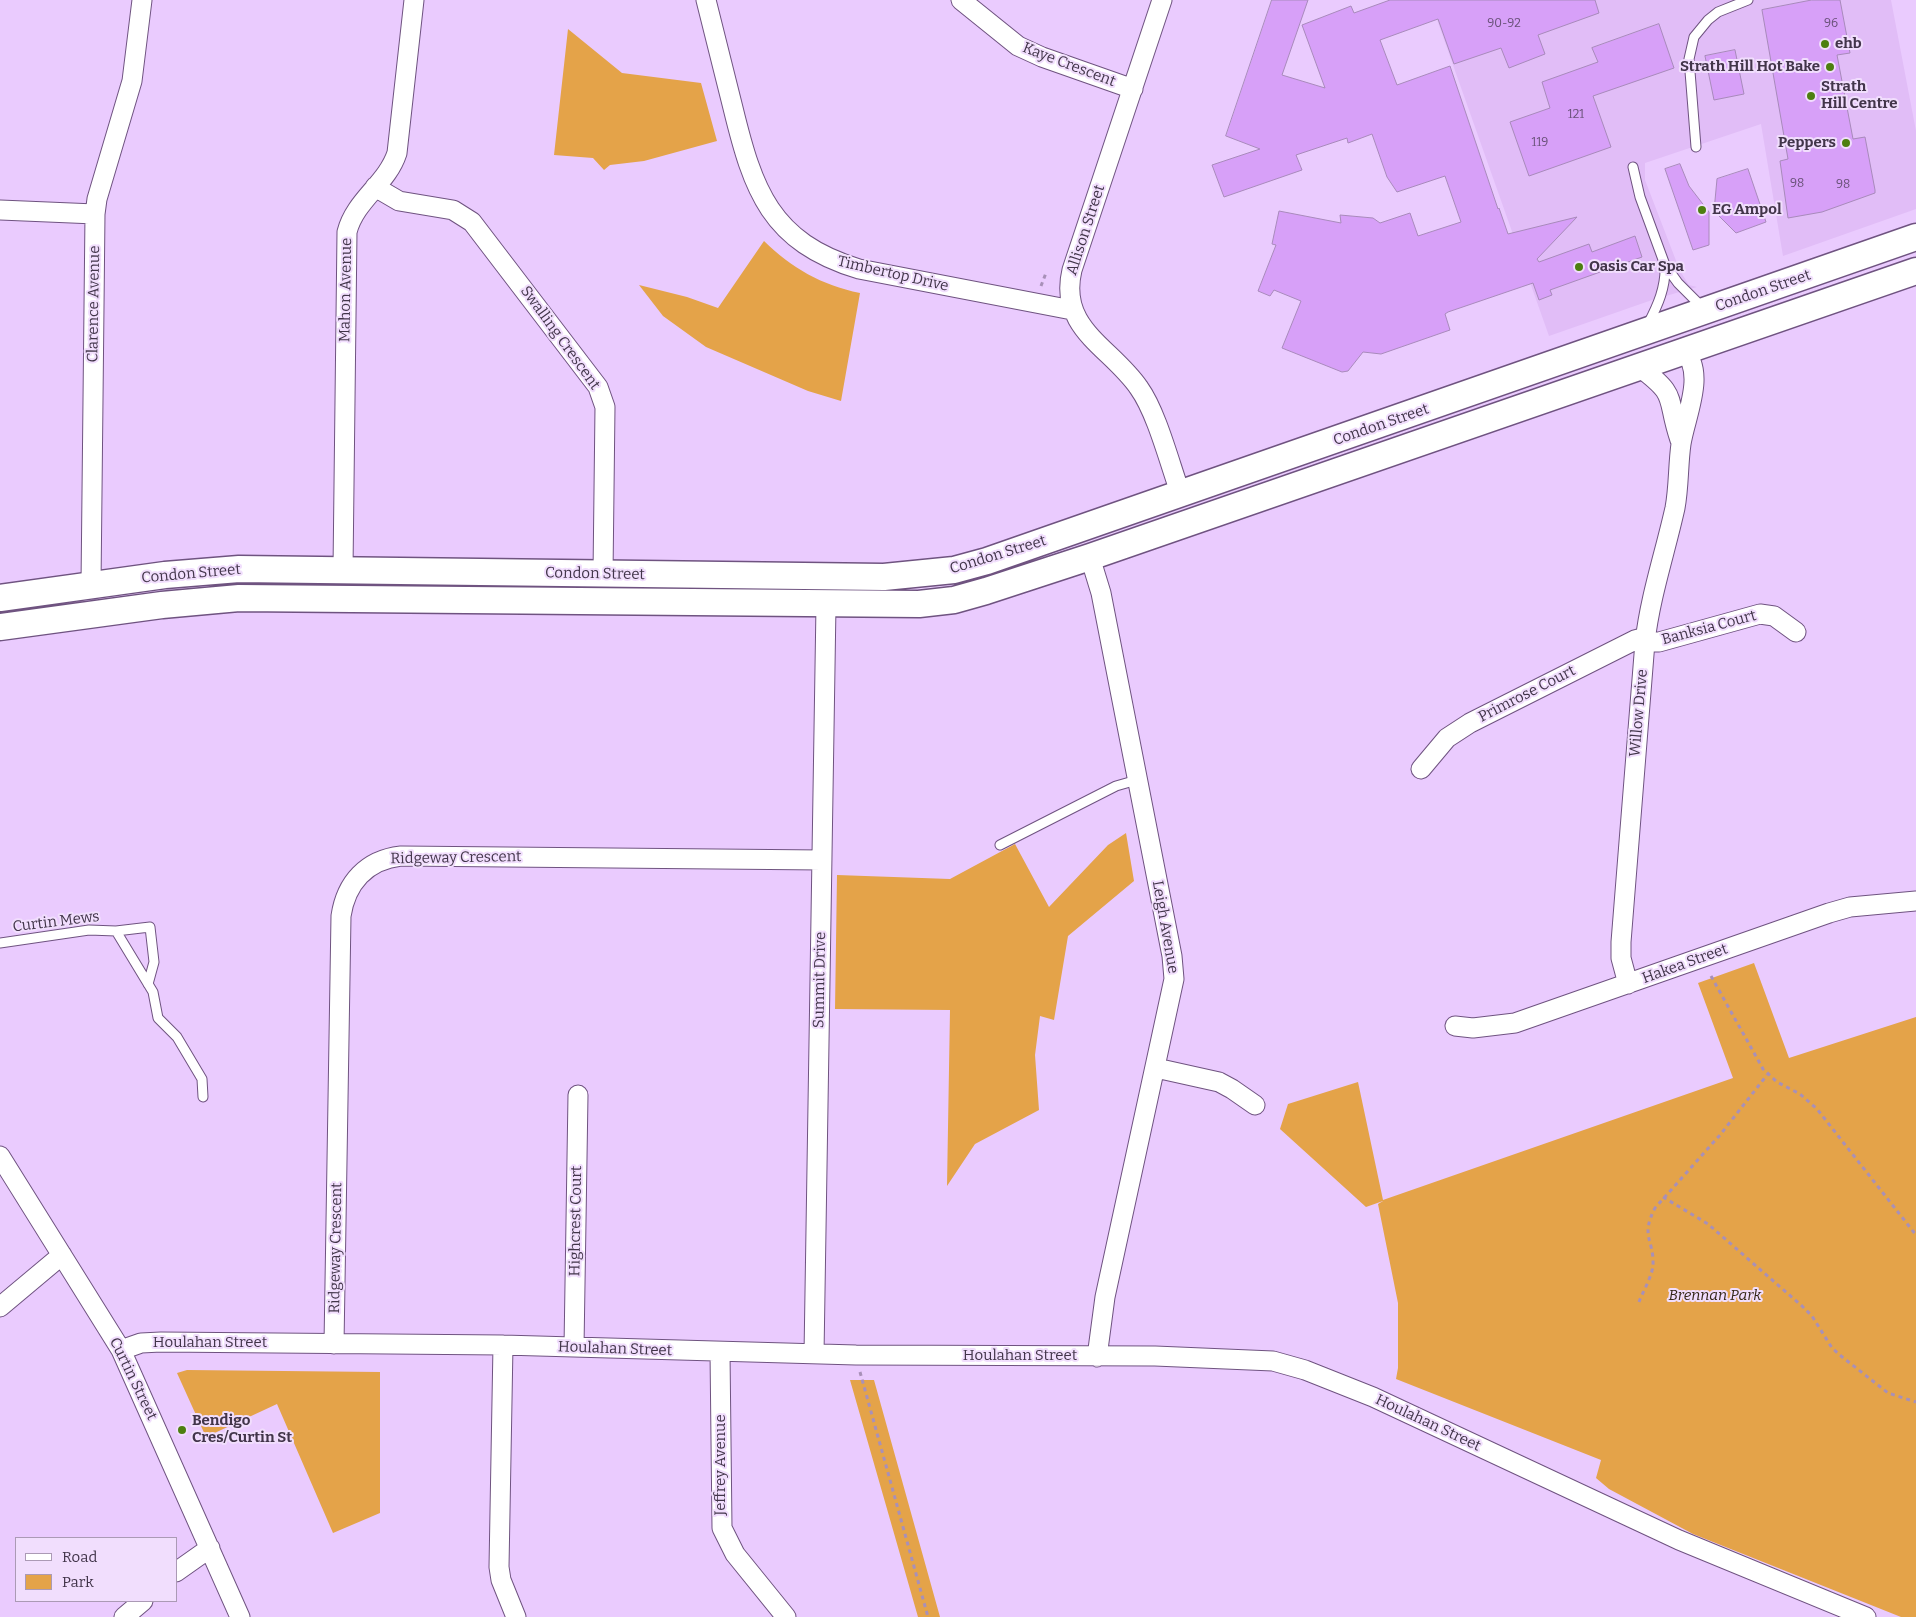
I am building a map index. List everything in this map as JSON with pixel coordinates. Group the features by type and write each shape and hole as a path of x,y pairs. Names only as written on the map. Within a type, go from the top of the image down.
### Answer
{"main road":[{"name":"Condon Street","path":"0,598 202,572 343,570 884,577 954,570 987,561 1181,495 1916,237"},
{"name":"Condon Street","path":"0,626 162,605 239,598 344,597 826,605 919,604 954,600 1090,557 1683,350 1916,271"},
{"path":"1592,352 1632,350 1666,341 1683,350"},
{"path":"1181,495 1191,521"},
{"name":"Mahon Avenue","path":"343,570 344,597"},
{"name":"Clarence Avenue","path":"91,585 94,614"}],"street":[{"name":"Clarence Avenue","path":"91,585 96,214 98,199 132,81 142,0"},
{"name":"Mahon Avenue","path":"343,570 347,232 355,212 394,162 400,143 414,0"},
{"name":"Timbertop Drive","path":"706,0 743,148 757,189 776,218 803,244 838,263 858,269 1072,310"},
{"name":"Kaye Crescent","path":"961,0 1018,46 1042,57 1133,89"},
{"name":"Allison Street","path":"1162,0 1069,283 1072,310 1086,332 1140,388 1151,411 1181,495"},
{"name":"Swalling Crescent","path":"375,187 399,201 453,210 472,222 598,387 605,408 603,574"},
{"path":"0,210 96,214"},
{"name":"Willow Drive","path":"1628,984 1621,958 1621,942 1645,639 1675,509 1681,444 1691,408 1694,373 1689,356 1683,350"},
{"name":"Willow Drive","path":"1638,366 1662,384 1669,393 1681,444"},
{"name":"Leigh Avenue","path":"1090,557 1101,593 1174,967 1172,995 1105,1296 1097,1357"},
{"name":"Summit Drive","path":"814,1354 826,605"},
{"name":"Banksia Court","path":"1645,639 1659,642 1768,614 1796,632"},
{"name":"Primrose Court","path":"1421,770 1447,738 1470,723 1635,640 1645,639"},
{"name":"Ridgeway Crescent","path":"334,1344 341,916 343,900 357,877 378,860 400,856 822,860"},
{"name":"Hakea Street","path":"1455,1026 1473,1028 1514,1023 1830,912 1850,907 1916,901"},
{"path":"1156,1068 1219,1082 1255,1105"},
{"name":"Highcrest Court","path":"574,1347 578,1095"},
{"name":"Curtin Street","path":"0,1156 121,1350 240,1617"},
{"path":"0,1308 62,1255"},
{"name":"Houlahan Street","path":"121,1350 142,1343 161,1342 503,1345 856,1355 1245,1358 1273,1361 1305,1370 1373,1397 1679,1540 1866,1617"},
{"path":"503,1345 499,1567 501,1580 516,1617"},
{"name":"Jeffrey Avenue","path":"720,1352 722,1528 735,1554 786,1617"},
{"path":"178,1571 210,1548"},
{"path":"124,1617 142,1602"}],"lane":[{"path":"1696,146 1689,59 1694,37 1704,24 1718,12 1748,0"},
{"path":"1633,167 1640,197 1666,265 1678,283 1706,311"},
{"path":"1644,333 1662,293 1666,277 1666,265"},
{"path":"1000,845 1116,786 1137,780"},
{"name":"Curtin Mews","path":"0,943 89,930 116,931 150,927 154,962 148,984"},
{"name":"Curtin Mews","path":"116,931 155,997 158,1018 177,1037 202,1079 203,1097"}],"path":[{"path":"1711,976 1768,1075 1800,1094 1817,1110 1916,1235"},
{"path":"1639,1302 1653,1266 1647,1232 1649,1221 1663,1197 1720,1135 1768,1075"},
{"path":"1663,1197 1708,1224 1802,1306 1812,1316 1832,1348 1878,1387 1888,1393 1916,1402"},
{"path":"856,1355 928,1617"}],"shaded area":[{"path":"1430,0 1891,0 1916,131 1916,209 1783,256 1761,124 1645,163 1645,180 1680,271 1689,285 1697,287 1652,300 1549,336"}],"green space":[{"path":"568,29 622,73 701,83 717,141 644,161 610,165 604,170 593,158 554,155"},
{"path":"764,241 785,259 808,274 832,285 860,293 841,401 808,391 706,347 663,316 639,285 687,297 718,308"},
{"path":"1126,833 1134,881 1068,936 1054,1020 1040,1016 1035,1055 1039,1110 975,1144 947,1186 950,1010 835,1009 837,875 950,879 1015,844 1049,907 1108,845"},
{"name":"Brennan Park","path":"1754,963 1789,1058 1916,1017 1916,1617 1901,1617 1693,1534 1609,1489 1596,1478 1601,1460 1396,1379 1398,1368 1398,1303 1378,1204 1383,1201 1366,1207 1280,1129 1288,1104 1358,1082 1383,1200 1733,1078 1698,983"},
{"path":"187,1370 380,1372 380,1513 333,1533 277,1404 206,1437 177,1373"},
{"path":"850,1380 874,1380 940,1617 918,1617"}],"building":[{"path":"1272,0 1308,0 1282,75 1325,88 1302,25 1351,6 1354,13 1390,0 1595,0 1599,13 1538,35 1545,54 1509,68 1501,48 1454,64 1438,19 1380,40 1397,85 1450,66 1508,234 1577,217 1537,259 1539,262 1589,244 1592,252 1635,236 1642,257 1550,290 1552,295 1539,300 1533,283 1448,312 1445,314 1450,330 1381,354 1363,352 1348,371 1342,372 1282,348 1301,301 1274,290 1270,296 1258,291 1276,245 1272,244 1279,211 1341,223 1340,215 1373,218 1380,223 1410,213 1418,236 1461,222 1445,176 1397,192 1387,177 1372,134 1348,143 1347,138 1296,155 1302,170 1224,197 1212,165 1260,149 1226,136"},
{"name":"Strath Hill Centre","path":"1812,0 1840,0 1850,53 1837,55 1853,139 1865,137 1875,193 1822,212 1788,218 1780,161 1788,159 1762,10"},
{"path":"1659,24 1674,68 1593,96 1611,147 1529,176 1510,122 1550,108 1542,82 1598,62 1592,48"},
{"path":"1735,50 1744,94 1714,100 1705,56"},
{"name":"EG Ampol","path":"1680,164 1689,186 1709,212 1709,245 1693,250 1665,169"},
{"path":"1748,169 1766,222 1736,233 1714,211 1717,179"}],"place":[{"name":"ehb","path":"1825,44"},
{"name":"Strath Hill Hot Bake","path":"1830,67"},
{"name":"Strath Hill Centre","path":"1811,96"},
{"name":"Peppers","path":"1846,143"},
{"name":"EG Ampol","path":"1702,210"},
{"name":"Oasis Car Spa","path":"1579,267"},
{"name":"Bendigo Cres/Curtin St","path":"182,1430"}]}
